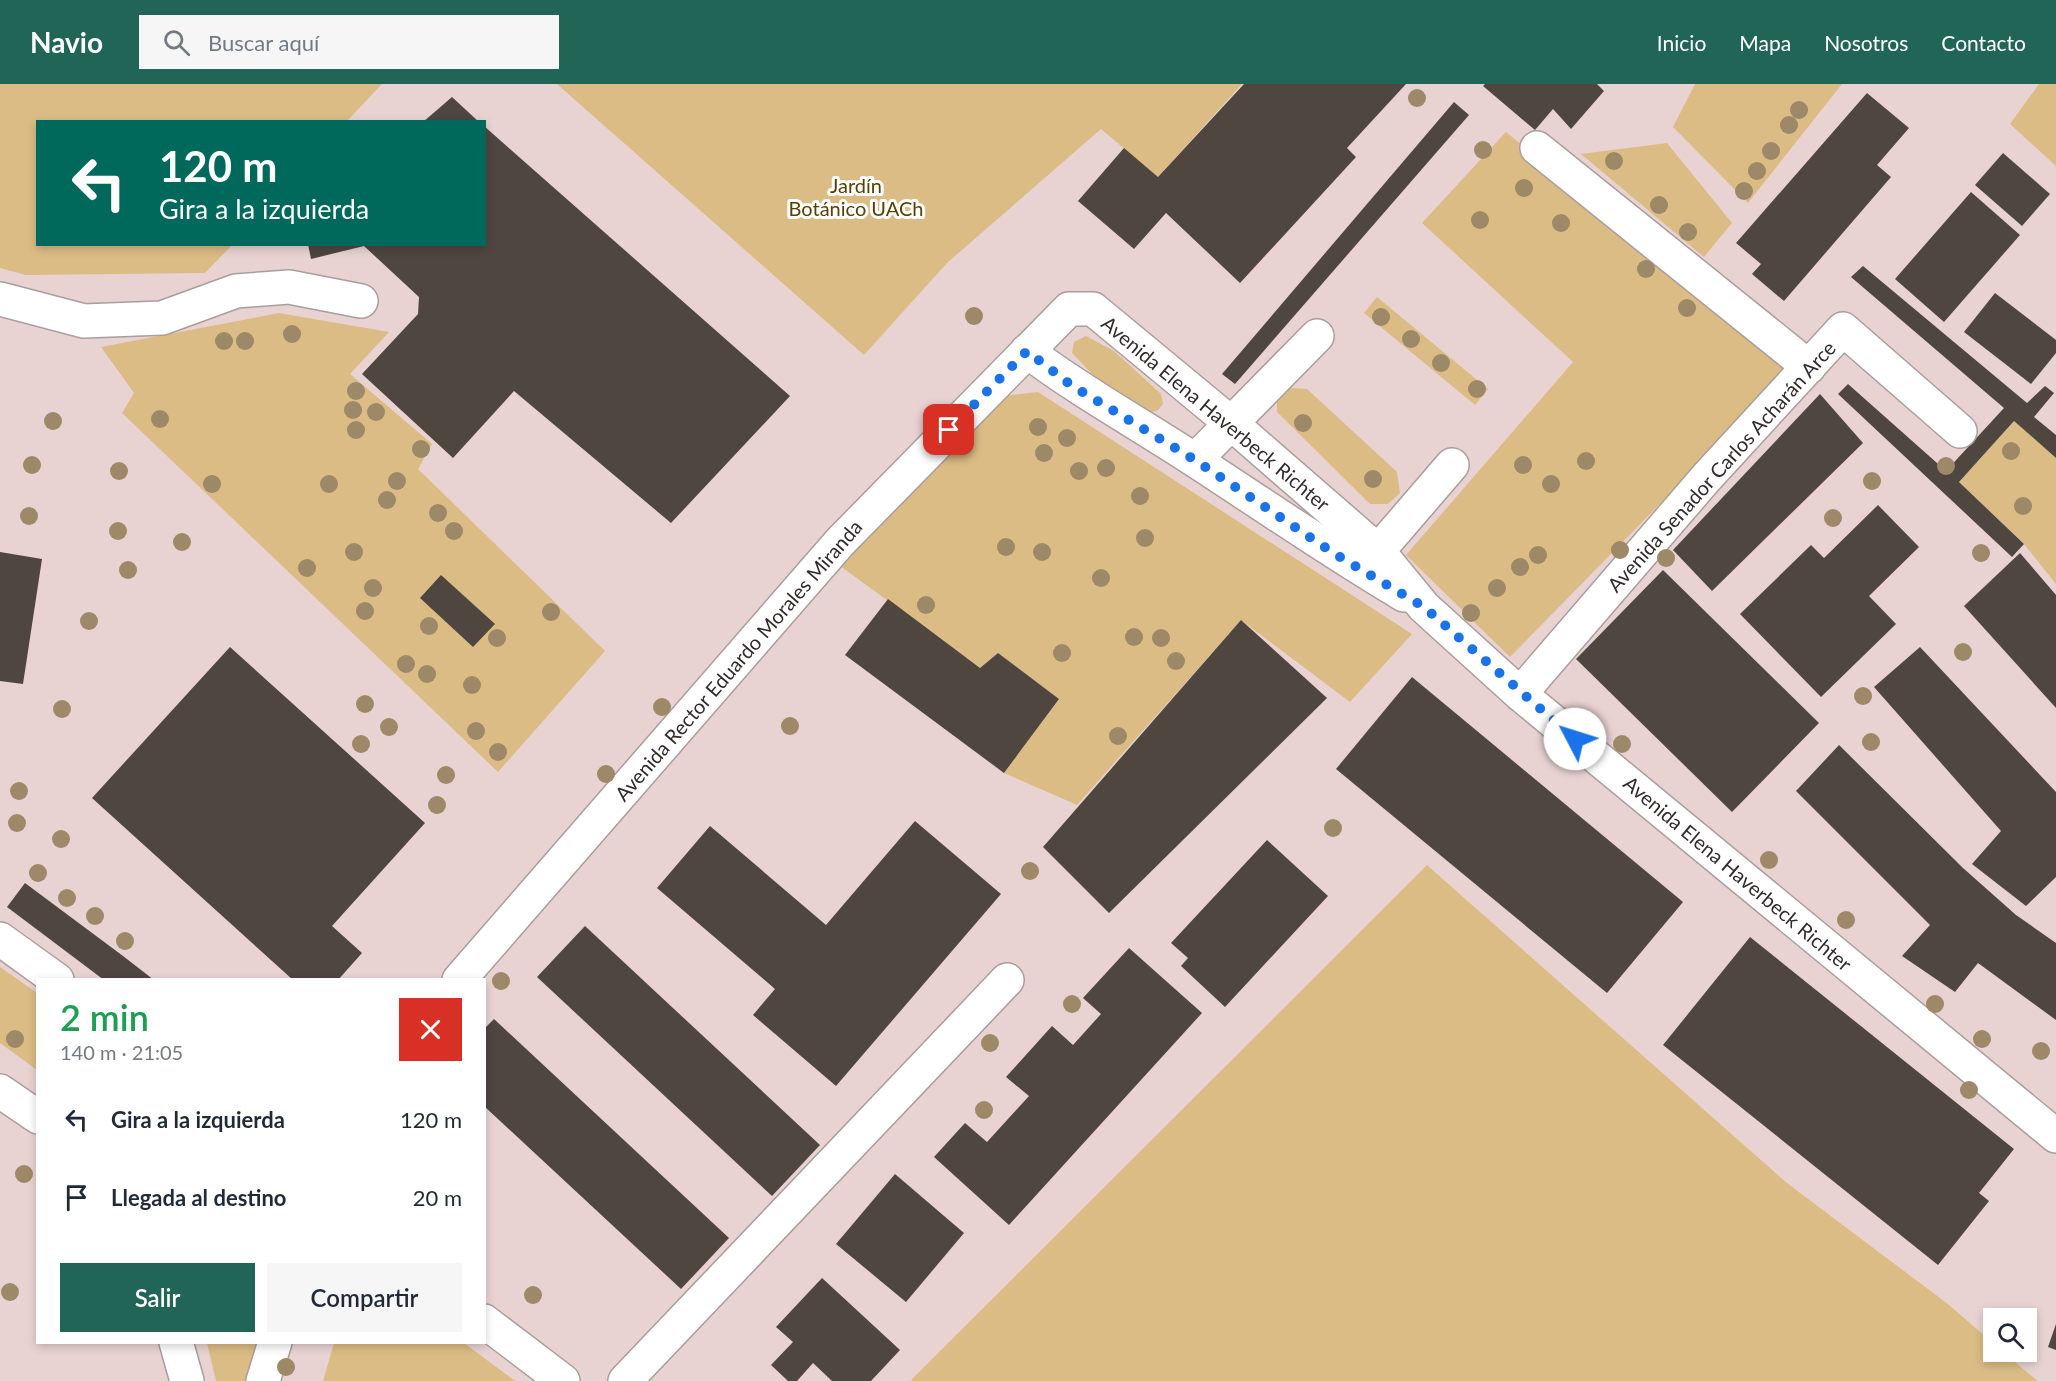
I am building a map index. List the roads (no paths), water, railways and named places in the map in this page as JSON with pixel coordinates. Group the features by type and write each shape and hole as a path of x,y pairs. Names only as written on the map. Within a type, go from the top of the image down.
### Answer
{"lane":[{"path":"1537,148 1809,367"},
{"path":"0,298 84,321 162,318 236,291 289,287 361,301"},
{"name":"Avenida Elena Haverbeck Richter","path":"1424,607 1335,554 1195,460 1071,385 1027,351 1069,309 1093,309 1232,424 1378,551 1424,607 1520,694 2056,1136"},
{"name":"Avenida Senador Carlos Acharán Arce","path":"1520,694 1707,477 1843,329 1960,432"},
{"path":"1195,460 1317,336"},
{"name":"Avenida Rector Eduardo Morales Miranda","path":"461,978 840,542 1027,351"},
{"path":"1378,551 1452,465"},
{"path":"0,939 54,978"},
{"path":"625,1381 1008,980"},
{"path":"0,1091 36,1116"},
{"path":"486,1323 563,1381"},
{"path":"177,1344 187,1381"},
{"path":"263,1381 274,1344"}],"park label":[{"name":"Jardín Botánico UACh","path":"856,196"}]}
